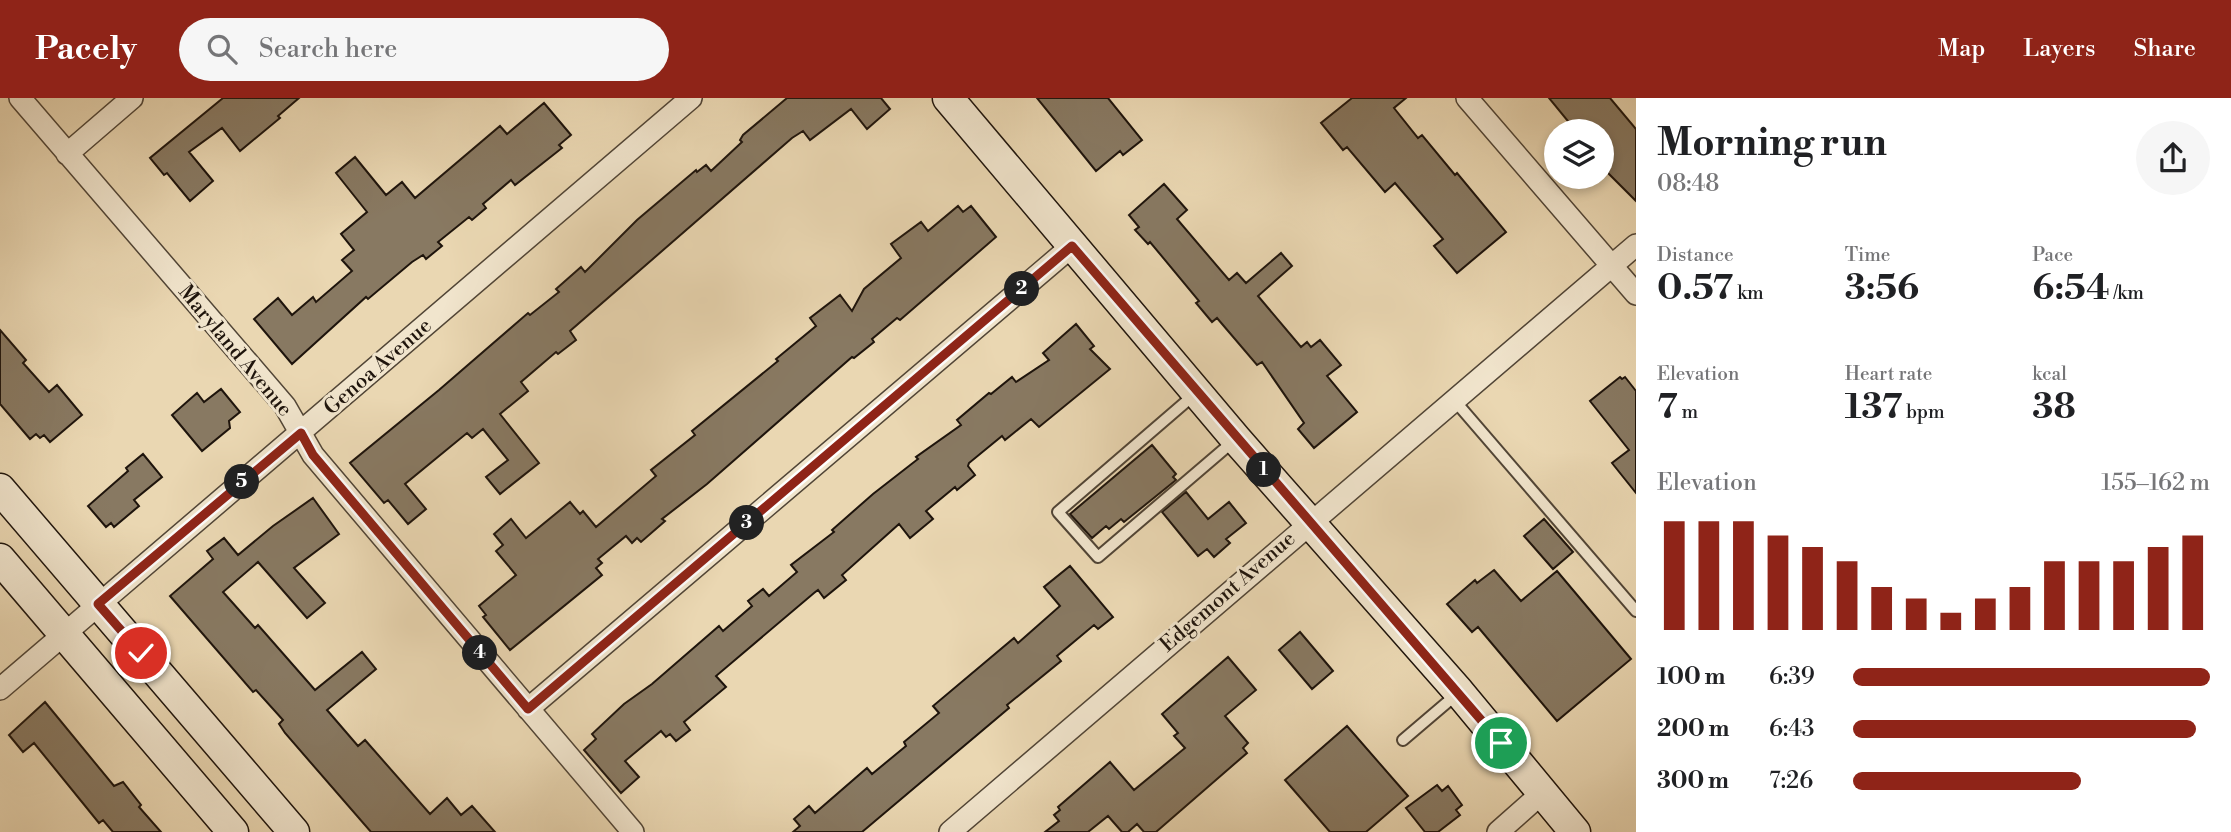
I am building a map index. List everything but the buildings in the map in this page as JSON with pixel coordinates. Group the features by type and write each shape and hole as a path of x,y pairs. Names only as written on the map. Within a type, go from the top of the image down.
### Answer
{"street":[{"name":"Maryland Avenue","path":"20,98 285,406 313,455 633,832"},
{"path":"67,154 132,98"},
{"name":"Genoa Avenue","path":"0,689 691,98"},
{"path":"948,98 1236,439 1459,692 1575,832"},
{"path":"1467,98 1636,294"},
{"name":"Edgemont Avenue","path":"950,832 1636,245"},
{"path":"528,709 1072,246"},
{"path":"0,489 294,832"},
{"path":"0,559 233,832"},
{"path":"1498,832 1542,793"}],"lane":[{"path":"1197,392 1058,512 1098,557 1236,439"},
{"path":"1455,401 1636,611"},
{"path":"1403,740 1459,692"}],"route":[{"path":"141,653 98,604 301,433 313,455 528,709 1072,246 1501,743"}]}
